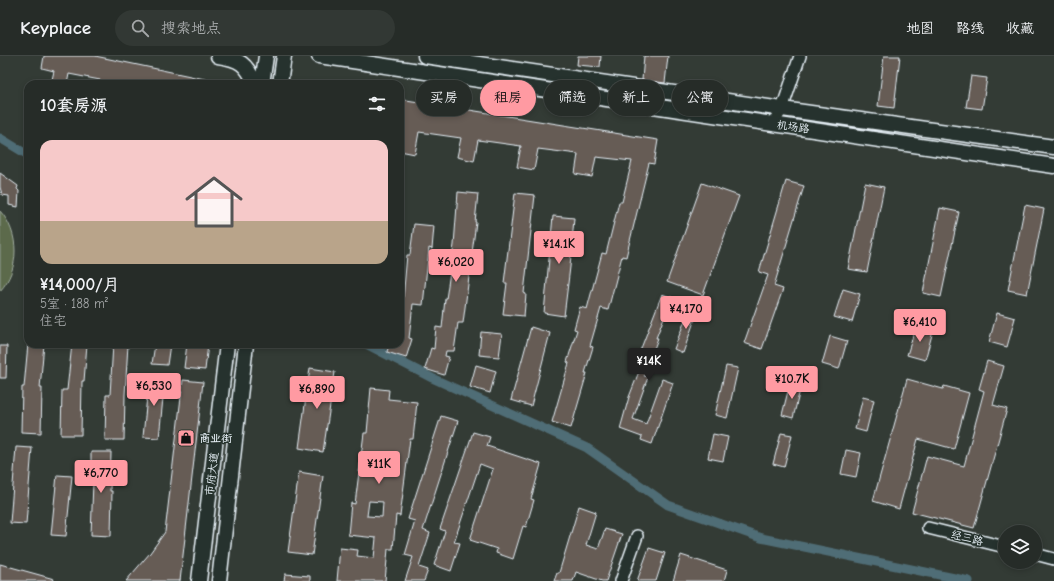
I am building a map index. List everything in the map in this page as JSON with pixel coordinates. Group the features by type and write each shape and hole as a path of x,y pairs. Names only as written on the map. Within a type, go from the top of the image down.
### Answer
{"main road":[{"path":"218,56 234,58 246,66 253,80"},
{"path":"263,80 266,56"},
{"path":"281,80 284,56"},
{"name":"机场路","path":"319,56 1054,166"},
{"name":"机场路","path":"425,56 782,109 1054,147"},
{"name":"市府大道","path":"199,581 227,348"},
{"name":"市府大道","path":"219,581 246,348"}],"street":[{"path":"773,124 782,109 800,56"},
{"name":"经三路","path":"928,528 998,545"},
{"path":"621,581 637,536"},
{"path":"1042,556 1054,559"}],"green space":[{"path":"0,211 7,220 11,230 15,251 11,272 7,282 0,291"}],"building":[{"path":"44,56 95,56 209,80 100,80 69,74 68,80 52,80 54,71 42,68"},
{"path":"578,56 601,56 600,67 577,65"},
{"path":"644,56 668,56 665,83 664,80 642,80"},
{"path":"884,56 900,56 894,108 878,106"},
{"path":"971,76 987,78 982,109 966,107"},
{"path":"404,100 416,102 416,116 472,116 472,110 480,112 480,116 507,116 658,140 654,164 649,163 626,257 622,256 608,310 601,308 590,346 593,347 585,373 587,373 571,428 552,422 569,363 567,362 577,330 574,329 580,307 587,309 602,253 606,254 619,202 622,202 632,161 596,157 592,177 575,174 578,154 538,149 534,170 517,167 521,146 478,140 474,161 457,157 461,138 419,132 415,154 404,152"},
{"path":"0,173 18,186 18,207 9,205 9,196 2,195 0,187"},
{"path":"786,181 804,186 774,286 783,289 762,349 744,343 768,275 759,272"},
{"path":"702,183 739,196 703,295 667,282"},
{"path":"865,183 884,187 867,272 848,269"},
{"path":"458,192 478,194 476,222 463,323 458,323 454,351 446,351 445,356 449,357 444,375 425,369 431,348 434,349 436,327 442,328 454,245"},
{"path":"515,193 535,195 524,293 526,294 524,316 503,314 507,283 504,283"},
{"path":"1025,205 1044,209 1027,294 1008,290"},
{"path":"940,208 959,212 941,297 923,293"},
{"path":"553,216 574,218 564,316 544,313"},
{"path":"414,224 434,226 432,249 429,248 423,305 413,304 409,338 412,339 406,358 387,352 388,348 404,348 404,289 407,255 410,255"},
{"path":"843,289 860,294 852,322 834,317"},
{"path":"662,294 674,298 667,316 665,315 656,338 658,338 644,376 648,377 633,419 646,424 662,379 673,383 652,444 641,440 642,437 620,429 629,397 640,369 637,368 643,352 640,351"},
{"path":"690,307 698,310 683,353 674,349"},
{"path":"997,313 1015,318 1007,347 989,342"},
{"path":"916,326 933,331 925,360 907,355"},
{"path":"531,327 550,333 531,406 511,400"},
{"path":"481,332 502,334 499,357 479,355"},
{"path":"830,336 847,341 839,369 822,364"},
{"path":"0,346 7,346 6,378 0,378"},
{"path":"28,348 44,348 40,388 42,388 41,433 21,432 22,387 24,387"},
{"path":"72,348 87,348 84,381 82,381 81,435 61,435 62,390 67,390"},
{"path":"113,348 128,348 124,440 105,440 106,395 110,395"},
{"path":"154,348 169,348 167,365 152,364"},
{"path":"186,348 208,348 205,370 184,368"},
{"path":"987,361 1004,366 993,405 1007,409 974,528 912,512 927,456 964,466 984,391 979,389"},
{"path":"476,365 496,371 490,393 470,387"},
{"path":"726,366 738,368 727,418 715,415"},
{"path":"310,368 335,372 323,452 299,448"},
{"path":"149,376 165,378 159,438 143,437"},
{"path":"907,379 943,389 944,386 969,393 954,449 918,439 899,509 873,501"},
{"name":"商业街","path":"183,380 203,382 180,581 126,581 150,553 165,532"},
{"path":"790,383 801,386 793,418 782,415"},
{"path":"371,388 389,390 388,399 417,402 413,439 410,439 400,516 396,515 393,549 388,549 385,581 337,581 340,548 358,550 357,556 374,558 376,538 348,535 351,503 355,504 364,433 367,433","holes":["369,501 383,502 382,517 367,516"]},
{"path":"863,397 874,400 866,432 855,429"},
{"path":"441,416 458,421 423,530 430,533 419,567 428,570 424,581 405,581 413,557 405,555 415,521 408,519"},
{"path":"473,432 490,437 487,446 541,464 531,499 534,500 526,527 523,526 513,559 496,553 497,549 470,540 493,469 480,464 454,542 460,543 451,571 434,565 445,531 440,529"},
{"path":"781,433 792,435 784,467 773,464"},
{"path":"713,434 728,437 723,461 708,458"},
{"path":"16,447 32,448 26,524 10,523"},
{"path":"846,450 861,453 856,477 841,474"},
{"path":"91,452 111,452 111,536 91,535 93,482 91,482"},
{"path":"299,472 323,476 312,555 288,552"},
{"path":"57,475 72,476 66,536 51,535"},
{"path":"579,506 596,512 586,545 598,549 605,529 622,534 606,581 576,572 573,581 554,581 557,573 559,573"},
{"path":"649,548 665,553 656,581 637,581"},
{"path":"681,555 727,570 724,581 673,581"},
{"path":"0,564 54,579 53,581 0,581"},
{"path":"285,574 310,576 310,581 284,581"}],"waterway":[{"path":"0,138 24,153"},
{"path":"374,348 432,378 587,448 668,505 761,538 969,581"}],"place":[{"name":"商业街","path":"186,438"}]}
